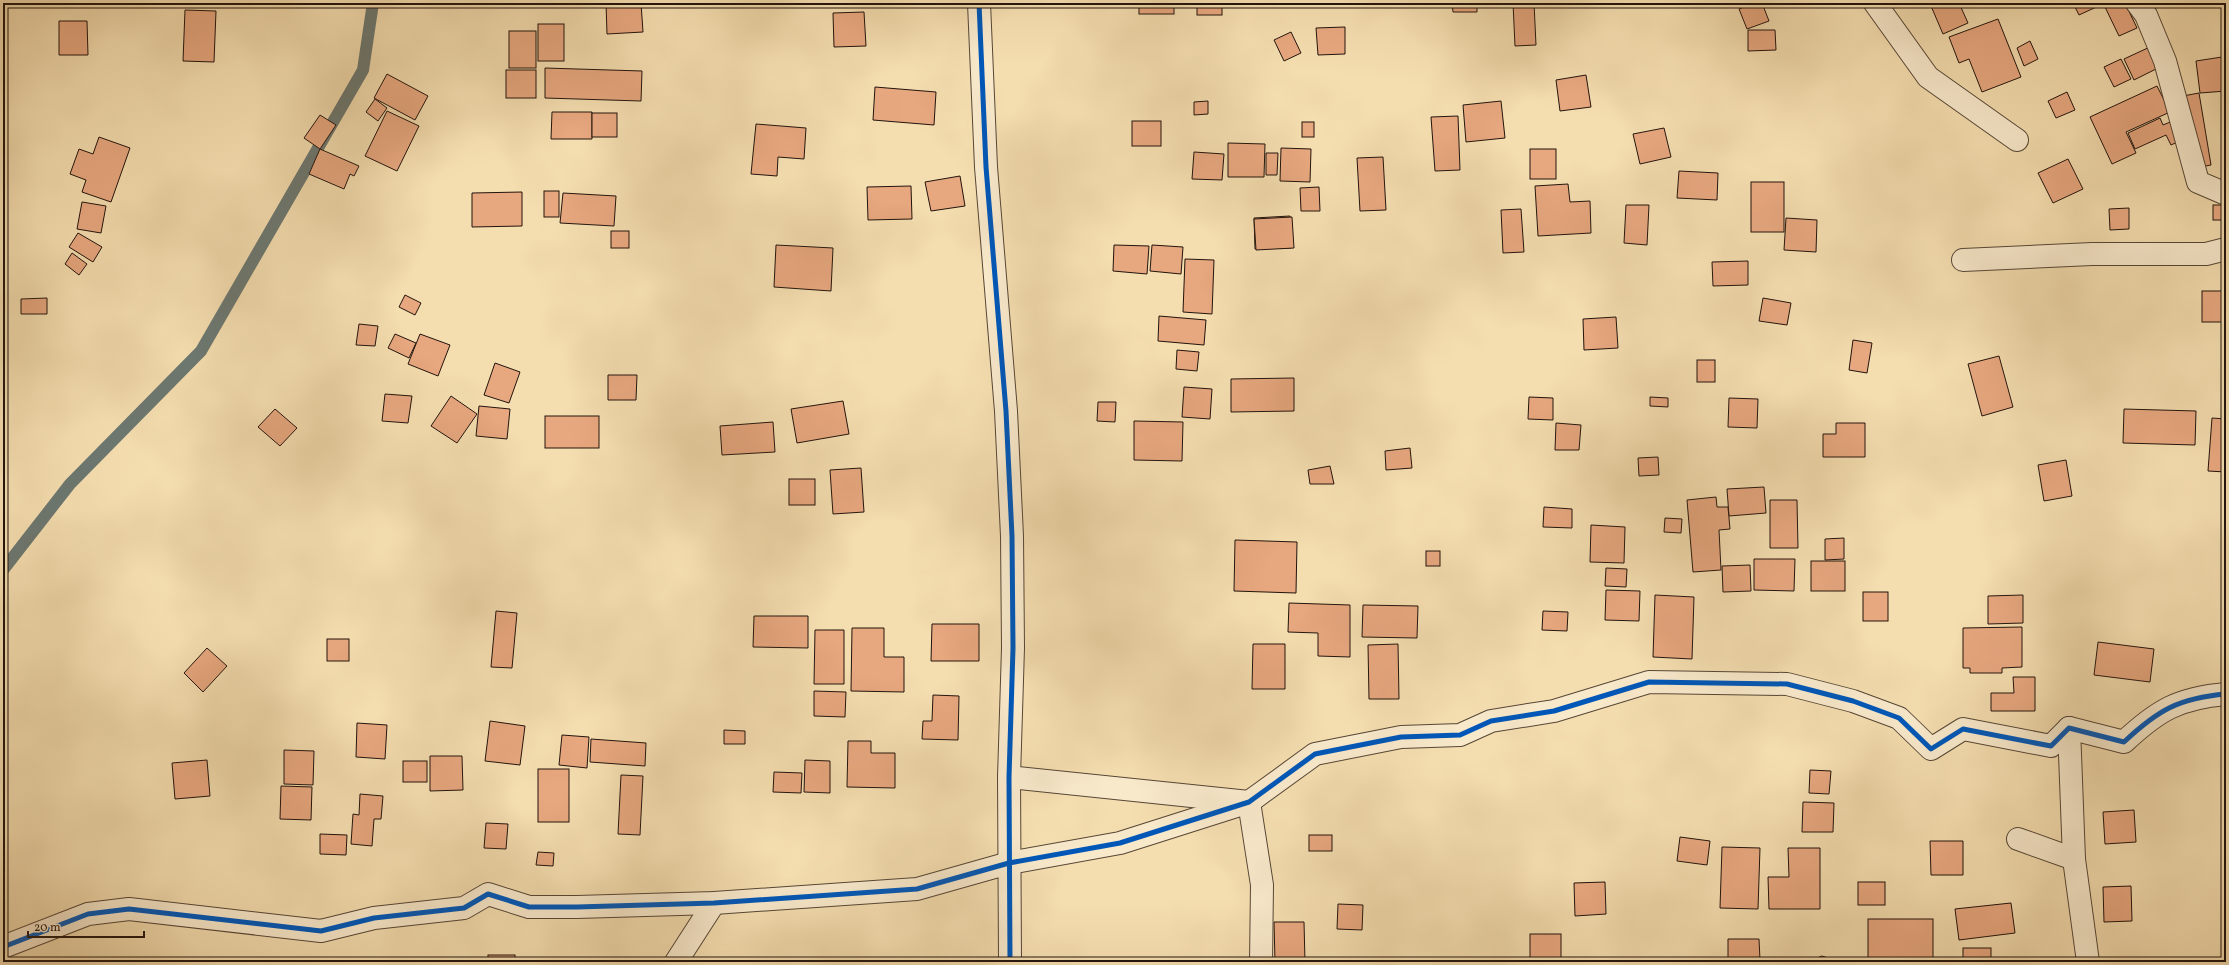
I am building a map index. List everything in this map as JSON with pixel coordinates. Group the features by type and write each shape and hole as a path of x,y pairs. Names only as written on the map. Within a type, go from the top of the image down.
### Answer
{"street":[{"path":"979,3 986,167 1006,411 1011,528 1013,648 1009,776 1010,962"},
{"path":"1875,3 1928,77 2017,140"},
{"path":"2137,3 2146,15 2165,61 2198,182 2226,194"},
{"path":"1962,260 2092,254 2206,254 2226,249"},
{"path":"3,947 88,914 130,909 321,931 374,918 464,908 488,894 529,907 714,903 917,889 1009,863 1120,843 1249,802 1315,754 1401,737 1460,735 1491,721 1554,711 1649,682 1787,684 1853,701 1899,718 1931,749 1962,729 2051,746 2069,728"},
{"path":"2069,728 2124,742 2144,723 2170,707 2195,698 2226,694"},
{"path":"2069,728 2074,859 2088,962"},
{"path":"1009,776 1249,802"},
{"path":"1249,802 1262,886 1261,962"},
{"path":"2018,839 2074,859"},
{"path":"676,962 714,903"}],"building":[{"path":"606,3 641,3 643,32 607,34"},
{"path":"1139,3 1174,3 1174,14 1139,14"},
{"path":"1197,3 1222,3 1222,15 1197,15"},
{"path":"1265,3 1284,3 1284,7 1265,6"},
{"path":"1452,3 1477,3 1477,12 1453,12"},
{"path":"1513,3 1534,3 1536,45 1515,46"},
{"path":"1754,3 1762,3 1769,21 1747,29 1739,9"},
{"path":"1938,3 1959,3 1968,23 1943,34 1931,6"},
{"path":"2073,3 2105,3 2079,15"},
{"path":"2114,3 2125,3 2137,28 2119,36 2105,7"},
{"path":"185,10 216,11 214,62 183,61"},
{"path":"864,12 866,46 834,47 833,13"},
{"path":"1998,19 2021,77 1982,92 1969,59 1959,63 1949,37"},
{"path":"59,21 87,21 88,55 59,55"},
{"path":"538,24 564,24 564,61 538,61"},
{"path":"1345,27 1345,54 1318,55 1316,28"},
{"path":"1748,30 1775,30 1776,50 1748,51"},
{"path":"509,31 536,31 536,68 509,68"},
{"path":"1291,32 1301,53 1284,61 1274,40"},
{"path":"2030,41 2038,59 2024,66 2017,48"},
{"path":"2152,46 2162,66 2134,80 2124,59"},
{"path":"2222,57 2226,91 2200,93 2196,61"},
{"path":"2121,59 2131,79 2114,87 2104,67"},
{"path":"545,68 642,71 641,101 545,98"},
{"path":"506,70 536,70 536,98 506,98"},
{"path":"387,74 428,96 415,120 374,98"},
{"path":"1586,75 1591,107 1560,111 1556,80"},
{"path":"2157,86 2170,112 2126,132 2136,153 2112,164 2090,117"},
{"path":"875,87 936,92 934,125 873,120"},
{"path":"2067,92 2075,110 2056,118 2048,101"},
{"path":"2199,93 2211,165 2194,168 2183,96"},
{"path":"375,99 387,108 378,121 366,112"},
{"path":"1208,101 1208,114 1194,115 1194,102"},
{"path":"1501,101 1505,138 1466,142 1463,105"},
{"path":"387,111 419,126 397,171 365,156"},
{"path":"552,112 592,112 592,139 551,139"},
{"path":"592,113 617,113 617,137 592,137"},
{"path":"320,115 336,125 320,149 304,138"},
{"path":"1458,116 1460,170 1435,171 1431,117"},
{"path":"2160,118 2163,125 2175,120 2184,139 2171,145 2166,135 2135,149 2128,133"},
{"path":"1132,121 1161,121 1161,146 1132,146"},
{"path":"1302,122 1314,122 1314,137 1302,137"},
{"path":"756,124 806,128 804,159 778,157 777,176 751,174"},
{"path":"1664,128 1671,157 1640,164 1633,134"},
{"path":"99,137 130,148 111,202 82,192 86,180 70,174 79,149 93,154"},
{"path":"1228,143 1265,144 1264,177 1228,177"},
{"path":"1281,148 1311,149 1310,182 1280,181"},
{"path":"320,149 359,166 354,176 350,174 344,189 309,174"},
{"path":"1530,149 1556,149 1556,179 1530,179"},
{"path":"1194,152 1224,154 1222,180 1192,179"},
{"path":"1266,153 1278,153 1277,175 1266,175"},
{"path":"1383,157 1386,210 1360,211 1357,158"},
{"path":"2068,159 2083,189 2053,203 2038,173"},
{"path":"1679,171 1718,173 1717,200 1677,198"},
{"path":"960,176 965,206 931,211 925,182"},
{"path":"1751,182 1784,182 1784,232 1751,232"},
{"path":"1568,184 1570,202 1590,201 1591,233 1538,236 1535,186"},
{"path":"911,186 912,219 868,220 867,187"},
{"path":"1319,187 1320,211 1301,211 1300,188"},
{"path":"544,191 559,191 559,217 544,217"},
{"path":"522,192 522,226 472,227 472,193"},
{"path":"563,193 616,196 614,226 560,223"},
{"path":"82,202 106,206 101,233 77,229"},
{"path":"1626,205 1649,205 1647,245 1624,243"},
{"path":"2213,205 2226,205 2226,220 2213,220"},
{"path":"2129,208 2129,229 2110,230 2109,209"},
{"path":"1521,209 1524,252 1503,253 1501,210"},
{"path":"1290,216 1291,248 1255,249 1254,218"},
{"path":"1292,217 1294,248 1256,250 1254,219"},
{"path":"1786,218 1817,220 1816,252 1784,250"},
{"path":"611,231 629,231 629,248 611,248"},
{"path":"78,233 102,247 93,262 69,247"},
{"path":"776,245 833,248 831,291 774,287"},
{"path":"1114,245 1149,246 1147,274 1113,271"},
{"path":"1152,245 1183,247 1181,274 1150,271"},
{"path":"72,253 87,264 79,275 65,264"},
{"path":"1185,259 1214,260 1212,314 1183,312"},
{"path":"1748,261 1748,285 1713,286 1712,262"},
{"path":"2202,291 2226,291 2226,322 2202,322"},
{"path":"405,295 421,303 415,315 399,307"},
{"path":"47,298 47,314 21,314 21,299"},
{"path":"1763,298 1791,303 1787,325 1759,321"},
{"path":"1159,316 1206,320 1204,345 1158,341"},
{"path":"1616,317 1618,348 1584,350 1583,319"},
{"path":"359,324 378,326 375,346 356,345"},
{"path":"395,334 416,343 409,358 388,348"},
{"path":"420,334 450,345 438,376 408,364"},
{"path":"1853,340 1872,343 1867,373 1849,370"},
{"path":"1177,350 1199,352 1197,371 1176,369"},
{"path":"1999,356 2013,407 1982,416 1968,364"},
{"path":"1697,360 1715,360 1715,382 1697,382"},
{"path":"495,363 520,372 509,403 484,395"},
{"path":"608,375 637,375 636,400 608,400"},
{"path":"1294,378 1294,411 1231,412 1231,379"},
{"path":"1184,387 1212,389 1210,419 1182,417"},
{"path":"385,394 412,396 408,423 382,421"},
{"path":"451,396 477,414 457,443 431,426"},
{"path":"1529,397 1553,398 1553,420 1528,419"},
{"path":"1650,397 1668,398 1668,407 1650,406"},
{"path":"1729,398 1758,399 1757,428 1728,427"},
{"path":"843,401 849,434 797,443 791,409"},
{"path":"1098,402 1116,402 1115,422 1097,421"},
{"path":"479,406 510,409 507,439 476,436"},
{"path":"275,409 297,428 280,446 258,427"},
{"path":"2124,409 2196,411 2195,445 2123,443"},
{"path":"545,416 599,416 599,448 545,448"},
{"path":"2212,418 2226,419 2226,472 2208,471"},
{"path":"1134,421 1183,422 1182,461 1134,460"},
{"path":"773,422 775,452 722,455 720,426"},
{"path":"1556,423 1581,425 1579,450 1555,450"},
{"path":"1836,423 1865,423 1865,457 1823,457 1823,434 1836,434"},
{"path":"1410,448 1412,468 1386,470 1385,451"},
{"path":"1658,457 1659,475 1639,476 1638,458"},
{"path":"2066,460 2072,496 2044,501 2038,465"},
{"path":"1330,466 1334,484 1310,484 1308,470"},
{"path":"861,468 864,512 833,514 830,470"},
{"path":"789,479 815,479 815,505 789,505"},
{"path":"1764,487 1766,513 1729,516 1727,489"},
{"path":"1716,497 1717,507 1728,507 1730,529 1719,530 1721,570 1693,572 1687,500"},
{"path":"1770,500 1797,500 1798,548 1770,548"},
{"path":"1544,507 1572,509 1572,528 1543,527"},
{"path":"1665,518 1682,519 1681,533 1664,532"},
{"path":"1591,525 1625,527 1624,563 1590,562"},
{"path":"1844,538 1844,559 1825,560 1825,539"},
{"path":"1235,540 1297,542 1296,593 1234,591"},
{"path":"1426,551 1440,551 1440,566 1426,566"},
{"path":"1754,559 1795,559 1794,591 1754,590"},
{"path":"1811,561 1845,561 1845,591 1811,591"},
{"path":"1750,565 1751,591 1723,592 1722,566"},
{"path":"1606,568 1627,569 1626,587 1605,586"},
{"path":"1606,590 1640,591 1639,621 1605,620"},
{"path":"1863,592 1888,592 1888,621 1863,621"},
{"path":"1655,595 1694,597 1692,659 1653,657"},
{"path":"2023,595 2023,623 1988,624 1988,596"},
{"path":"1289,603 1350,605 1350,657 1318,656 1318,633 1288,632"},
{"path":"1363,605 1418,606 1417,638 1362,637"},
{"path":"496,611 517,613 512,668 491,667"},
{"path":"1543,611 1568,612 1567,631 1542,630"},
{"path":"754,616 808,616 808,648 753,647"},
{"path":"932,624 979,624 979,661 931,661"},
{"path":"2022,627 2022,667 2002,668 2002,673 1970,673 1970,668 1963,668 1963,628"},
{"path":"852,628 884,628 884,657 904,657 904,692 851,691"},
{"path":"815,630 844,630 844,684 814,684"},
{"path":"327,639 349,639 349,661 327,661"},
{"path":"2098,642 2154,649 2150,682 2094,675"},
{"path":"1253,644 1285,644 1285,689 1252,689"},
{"path":"1398,644 1399,699 1369,699 1368,645"},
{"path":"207,648 227,666 203,692 184,673"},
{"path":"2013,677 2035,677 2035,711 1991,711 1991,693 2014,693"},
{"path":"814,691 846,692 845,717 814,716"},
{"path":"933,695 959,696 958,740 922,739 923,721 932,721"},
{"path":"490,721 525,726 520,765 485,761"},
{"path":"357,723 387,725 385,759 356,757"},
{"path":"724,730 745,731 745,744 724,744"},
{"path":"562,735 589,737 587,768 559,765"},
{"path":"591,739 646,743 645,766 590,762"},
{"path":"848,741 871,741 871,753 895,753 895,788 847,787"},
{"path":"284,750 314,751 313,785 284,784"},
{"path":"430,756 462,756 463,790 430,791"},
{"path":"207,760 210,796 175,799 172,763"},
{"path":"805,760 830,761 830,793 804,792"},
{"path":"403,761 427,761 427,782 403,782"},
{"path":"538,769 569,769 569,822 538,822"},
{"path":"1810,770 1831,771 1829,794 1809,793"},
{"path":"774,772 802,773 801,793 773,792"},
{"path":"621,775 643,776 640,835 618,834"},
{"path":"281,786 312,787 311,820 280,819"},
{"path":"360,794 383,796 381,819 374,819 372,846 351,844 353,814 359,815"},
{"path":"1803,802 1834,803 1833,832 1802,832"},
{"path":"2134,810 2136,842 2105,844 2103,812"},
{"path":"486,823 508,824 506,849 484,848"},
{"path":"320,834 347,835 346,855 320,854"},
{"path":"1309,835 1332,835 1332,851 1309,851"},
{"path":"1680,837 1710,841 1707,865 1677,861"},
{"path":"1930,841 1963,841 1963,875 1931,875"},
{"path":"1722,847 1760,848 1758,909 1720,908"},
{"path":"1788,848 1820,848 1820,909 1769,909 1768,877 1789,877"},
{"path":"538,852 554,853 553,866 536,865"},
{"path":"1605,882 1606,914 1575,916 1574,883"},
{"path":"1858,882 1885,882 1885,905 1858,905"},
{"path":"2131,886 2132,921 2104,922 2103,887"},
{"path":"2011,903 2015,933 1959,940 1955,909"},
{"path":"1338,904 1363,905 1362,930 1337,929"},
{"path":"1868,919 1933,919 1933,962 1868,962"},
{"path":"1274,922 1304,922 1305,962 1275,962"},
{"path":"1530,934 1561,934 1561,962 1530,962"},
{"path":"1728,939 1759,939 1760,960 1728,960"},
{"path":"1963,948 1991,948 1991,962 1963,962"},
{"path":"488,955 515,955 515,962 488,962"},
{"path":"1822,956 1831,959 1833,962 1811,962 1814,959"}],"waterway":[{"path":"3,570 70,484 201,351 363,70 373,3"}],"cycle path":[{"path":"979,3 986,167 1006,411 1012,536 1013,648 1009,777 1010,962"},
{"path":"3,947 88,914 129,909 321,931 374,918 464,908 488,894 529,907 577,907 714,903 917,889 1009,863 1120,843 1249,802 1315,754 1401,737 1460,735 1491,721 1554,711 1649,682 1787,684 1853,701 1899,718 1931,749 1963,729 2051,746 2069,728 2124,742 2148,722 2170,708 2195,699 2226,694"}]}
